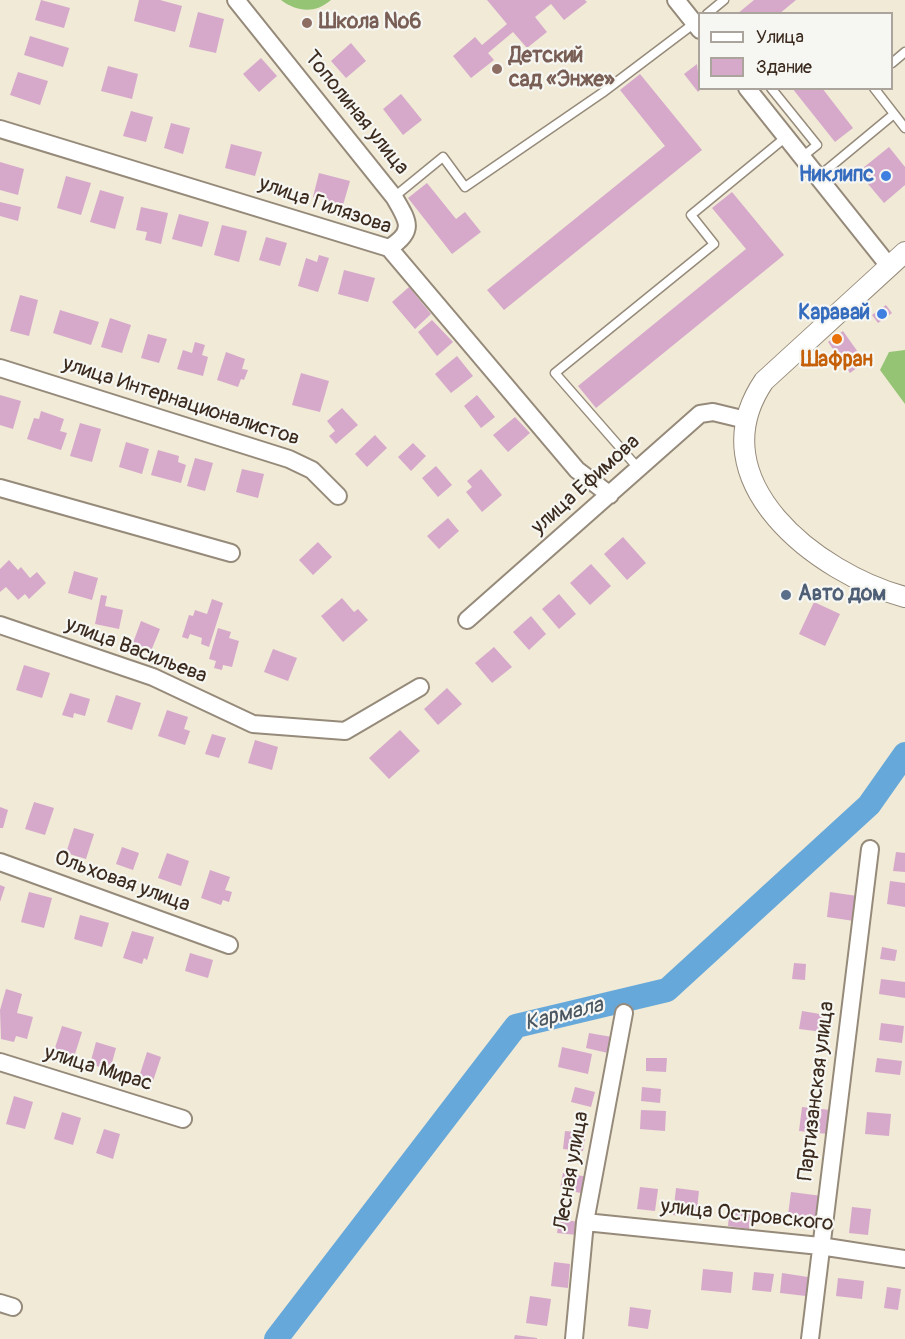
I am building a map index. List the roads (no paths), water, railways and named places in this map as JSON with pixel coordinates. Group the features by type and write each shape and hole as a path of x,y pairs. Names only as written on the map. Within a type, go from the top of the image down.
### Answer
{"street":[{"name":"Тополиная улица","path":"236,0 394,197 405,216 407,232 404,238 389,248"},
{"path":"675,0 698,19"},
{"path":"749,90 890,266"},
{"name":"улица Гилязова","path":"0,129 389,248 577,470 610,495"},
{"path":"905,252 772,373 758,390 746,420 745,448 749,468 771,512 791,535 839,571 867,585 905,597"},
{"name":"улица Интернационалистов","path":"0,368 290,459 312,470 338,496"},
{"name":"улица Ефимова","path":"467,620 700,414 713,412 746,420"},
{"path":"0,488 231,553"},
{"name":"улица Васильева","path":"0,625 153,677 253,724 345,731 420,687"},
{"name":"Партизанская улица","path":"810,1339 870,849"},
{"name":"Ольховая улица","path":"0,862 229,945"},
{"name":"Лесная улица","path":"574,1339 585,1222 624,1012"},
{"name":"улица Мирас","path":"0,1062 183,1119"},
{"name":"улица Островского","path":"585,1222 820,1246 905,1259"}],"lane":[{"path":"710,12 724,0"},
{"path":"394,197 443,157 465,187 602,93 698,22"},
{"path":"893,61 905,52"},
{"path":"773,90 817,145 802,157"},
{"path":"876,90 905,128"},
{"path":"818,177 894,114"},
{"path":"638,468 555,374 714,244 691,215 786,137"}],"waterway":[{"name":"Кармала","path":"276,1339 516,1026 667,990 869,805 905,754"}],"place":[{"name":"Школа №6","path":"307,23"},
{"name":"Детский сад «Энже»","path":"497,69"},
{"name":"Никлипс","path":"886,176"},
{"name":"Каравай","path":"882,314"},
{"name":"Шафран","path":"837,339"},
{"name":"Авто дом","path":"786,595"}]}
